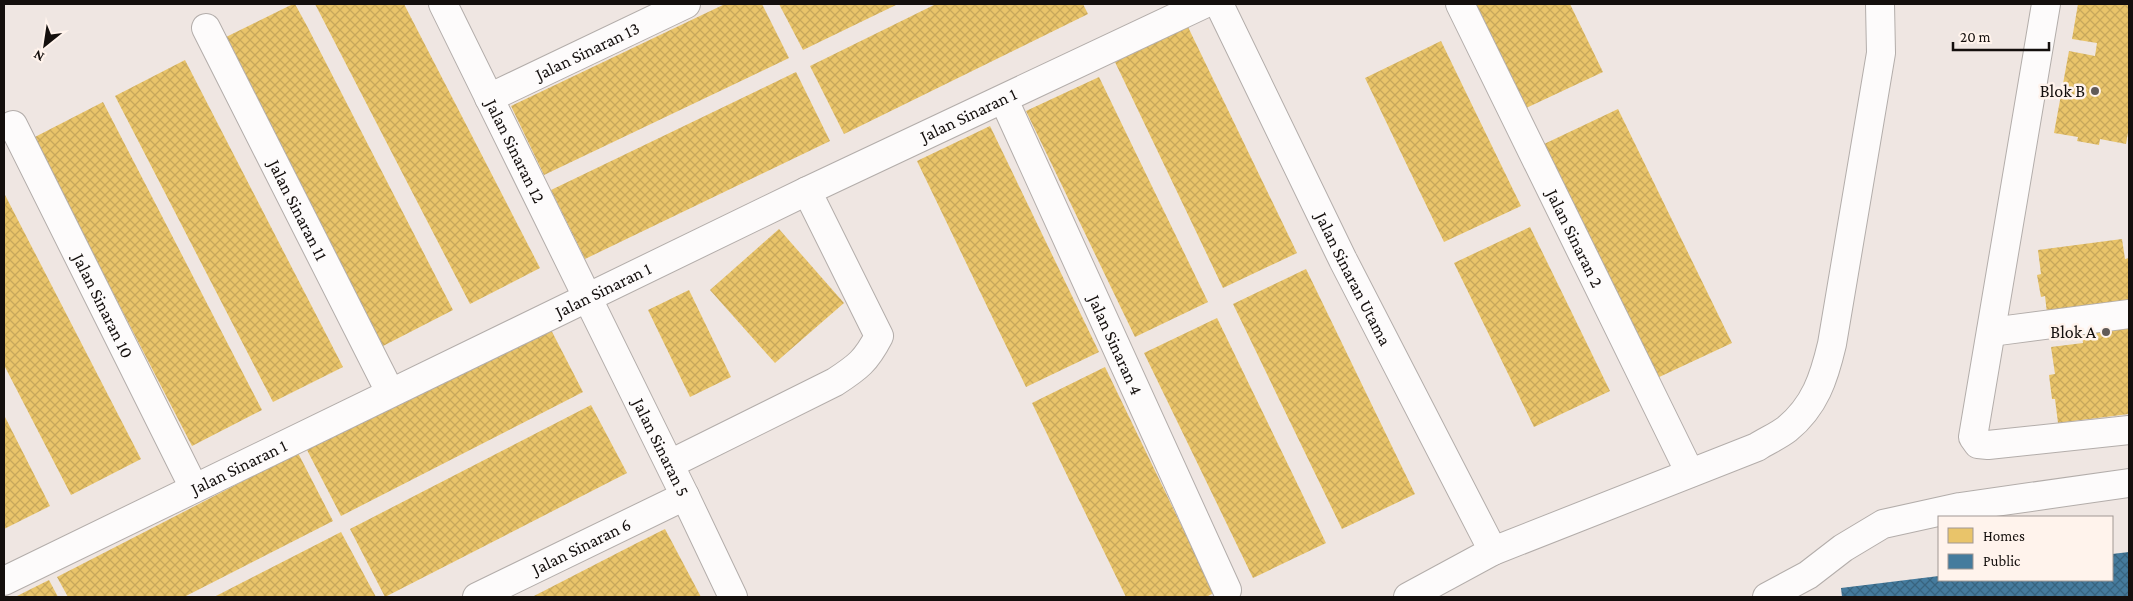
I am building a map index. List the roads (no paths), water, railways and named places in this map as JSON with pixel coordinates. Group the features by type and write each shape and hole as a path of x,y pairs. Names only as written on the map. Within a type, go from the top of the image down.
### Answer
{"street":[{"name":"Jalan Sinaran 12","path":"443,4 587,299"},
{"name":"Jalan Sinaran 13","path":"489,98 686,4"},
{"name":"Jalan Sinaran 1","path":"4,581 390,392 1204,4"},
{"name":"Jalan Sinaran Utama","path":"1219,4 1343,260 1493,551"},
{"name":"Jalan Sinaran 2","path":"1460,4 1690,473"},
{"path":"1408,597 1493,551 1756,447 1786,430 1800,417 1812,401 1825,377 1881,52 1880,4"},
{"path":"2046,4 1972,437 1978,444 1988,445 2129,430"},
{"name":"Jalan Sinaran 11","path":"206,28 390,392"},
{"name":"Jalan Sinaran 4","path":"1004,100 1228,590"},
{"name":"Jalan Sinaran 10","path":"13,125 194,488"},
{"path":"670,464 835,382 857,367 869,354 879,336 807,192"},
{"name":"Jalan Sinaran 5","path":"587,299 670,464 733,597"},
{"path":"1990,332 2129,314"},
{"path":"1767,597 1808,575 1843,548 1883,524 1960,506 2129,483"},
{"name":"Jalan Sinaran 6","path":"477,597 685,496"}],"place":[{"name":"Blok B","path":"2095,91"},
{"name":"Blok A","path":"2106,332"}]}
